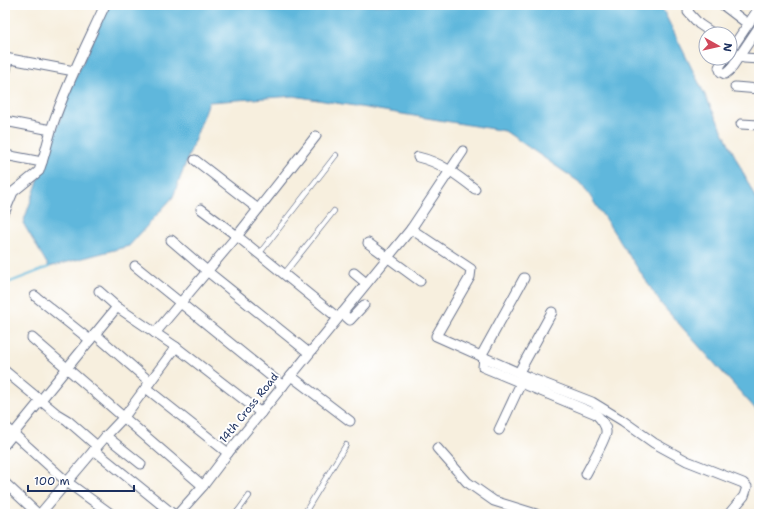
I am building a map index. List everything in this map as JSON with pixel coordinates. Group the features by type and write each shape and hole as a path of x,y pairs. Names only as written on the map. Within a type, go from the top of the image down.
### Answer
{"street":[{"path":"5,211 13,192 39,171 51,130 74,71 105,5"},
{"path":"689,5 688,12 692,18 703,26"},
{"path":"723,5 748,24"},
{"path":"738,38 759,8"},
{"path":"738,58 759,27"},
{"path":"5,75 6,58 74,71"},
{"path":"744,58 759,59"},
{"path":"719,66 721,72 725,74 733,66"},
{"path":"735,87 759,88"},
{"path":"5,121 51,130"},
{"path":"740,124 759,125"},
{"path":"155,333 237,236 316,136"},
{"name":"14th Cross Road","path":"178,514 410,229 463,151"},
{"path":"5,155 42,162"},
{"path":"418,156 436,162 450,170 475,189"},
{"path":"195,160 258,209"},
{"path":"201,209 340,316 350,320 364,305"},
{"path":"410,229 472,269 470,277 436,336 482,357 592,402 623,421 654,443 687,460 743,483 747,487 744,496 729,514"},
{"path":"171,240 309,353"},
{"path":"368,243 420,281"},
{"path":"135,266 283,386"},
{"path":"354,273 366,283"},
{"path":"524,278 482,357 483,367 596,414 602,419 606,434 586,474"},
{"path":"99,291 117,307 176,347 261,413"},
{"path":"35,296 92,337 228,453"},
{"path":"5,444 117,307"},
{"path":"518,372 552,312"},
{"path":"32,338 202,486"},
{"path":"5,484 39,514 124,417 176,347"},
{"path":"5,371 57,414 67,420 96,448 173,514"},
{"path":"291,376 350,421"},
{"path":"499,430 521,383"},
{"path":"5,426 67,482 111,514"},
{"path":"106,436 141,464"},
{"path":"437,448 467,482 494,501 536,514"}],"lane":[{"path":"259,254 336,154"},
{"path":"284,274 334,212"},
{"path":"304,514 346,445"},
{"path":"243,514 237,512 249,496"}],"water":[{"path":"109,5 665,5 662,8 759,205 759,413 662,305 582,184 505,131 294,96 209,102 173,197 129,246 49,267 23,223 73,83"}],"waterway":[{"path":"5,284 49,267"}]}
